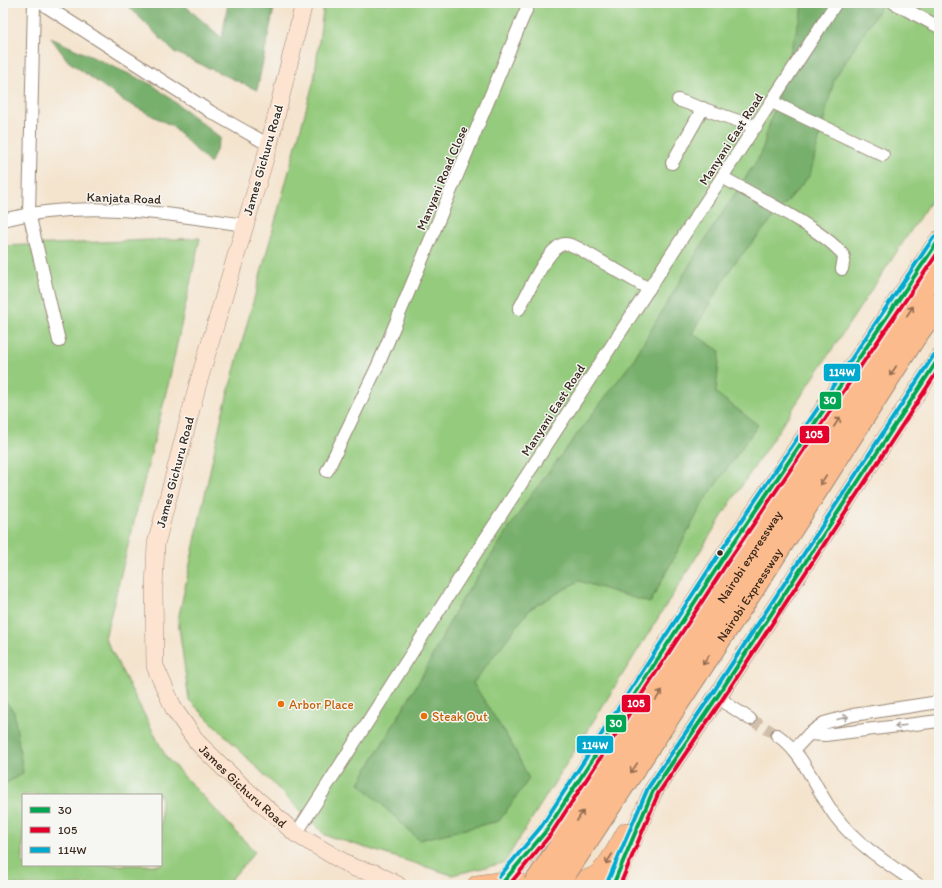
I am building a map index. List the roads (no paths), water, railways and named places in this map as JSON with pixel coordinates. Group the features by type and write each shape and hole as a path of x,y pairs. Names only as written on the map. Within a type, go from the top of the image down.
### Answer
{"highway":[{"name":"Nairobi expressway","path":"534,885 939,265"},
{"name":"Nairobi Expressway","path":"556,885 755,586 914,338 939,303"}],"main road":[{"name":"James Gichuru Road","path":"304,3 269,145 197,387 156,544 154,589 155,666 174,709 198,742 243,788 296,834 354,868"},
{"path":"504,881 546,831 724,557 939,240"},
{"path":"546,831 540,849 542,860 557,872 572,881 587,879 600,872 719,694 939,358"},
{"path":"613,885 653,791"},
{"path":"354,868 369,885"},
{"path":"354,868 376,873 398,885"},
{"path":"477,885 504,881 528,885"}],"street":[{"path":"34,3 29,213 59,341"},
{"path":"41,3 211,112 269,145"},
{"name":"Manyani Road Close","path":"327,471 379,363 529,3"},
{"name":"Manyani East Road","path":"296,834 383,696 836,3"},
{"path":"894,3 939,27"},
{"path":"678,100 756,127"},
{"path":"772,102 883,155"},
{"path":"672,163 703,108"},
{"path":"722,177 806,226 834,245 844,257 842,269"},
{"name":"Kanjata Road","path":"3,220 29,213 91,210 171,214 244,225"},
{"path":"519,309 549,254 558,246 566,244 578,248 649,289"},
{"path":"719,694 728,704 750,719"},
{"path":"794,750 809,734 824,722 860,714 939,702"},
{"path":"809,734 825,735 939,721"},
{"path":"777,735 794,750 835,816 846,830 864,846 919,885"}],"tunnel":[{"path":"750,719 777,735"}],"place":[{"name":"Arbor Place","path":"281,704"},
{"name":"Steak Out","path":"424,716"}]}
